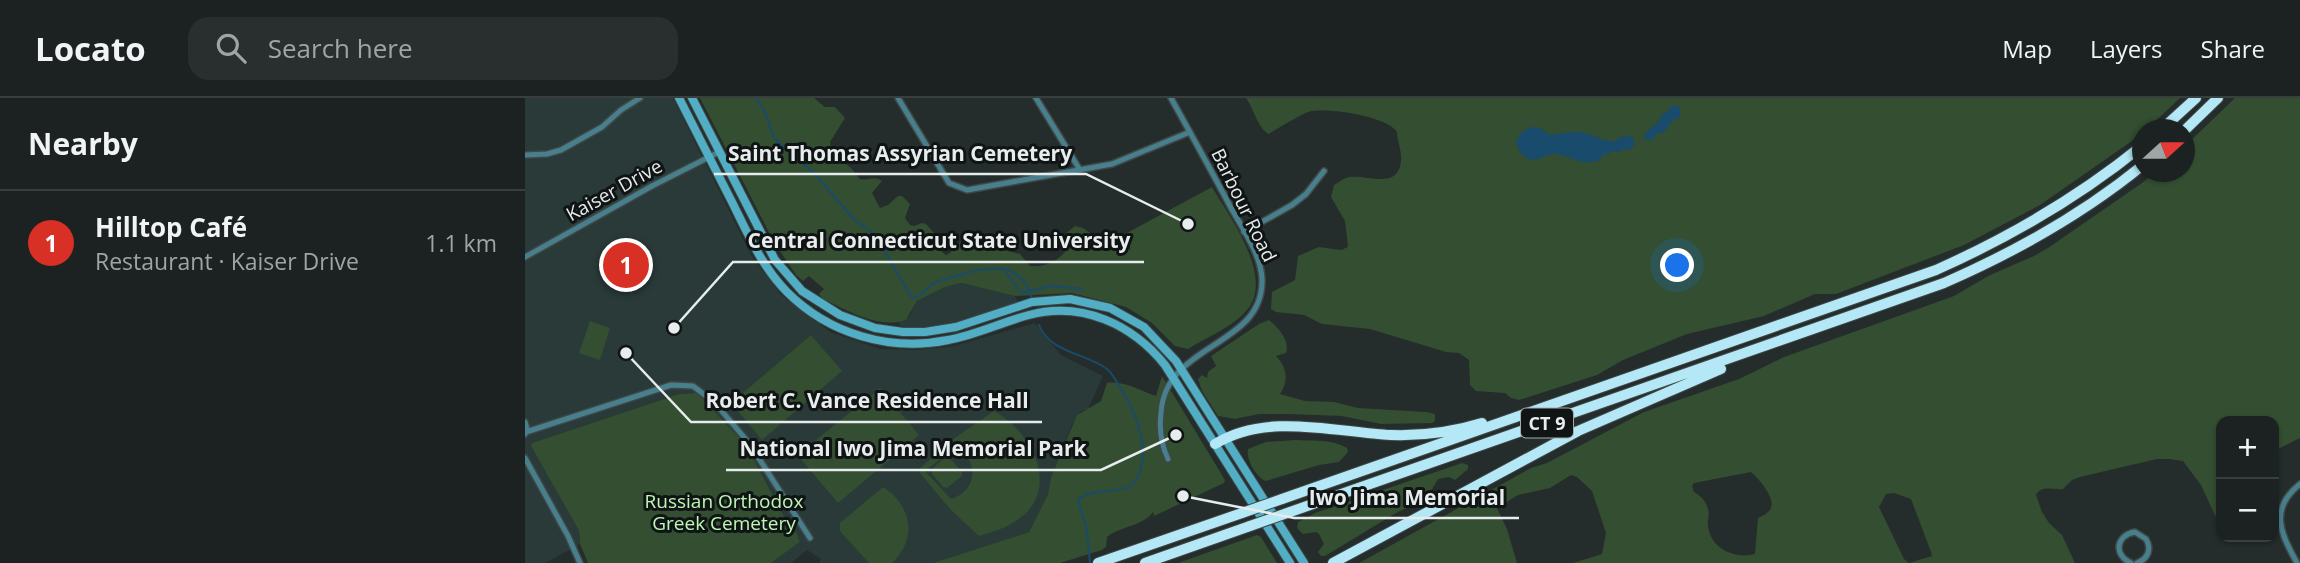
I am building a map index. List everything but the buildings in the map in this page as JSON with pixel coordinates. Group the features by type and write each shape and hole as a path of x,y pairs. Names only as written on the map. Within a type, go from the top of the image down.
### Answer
{"highway":[{"path":"2173,119 2196,98"},
{"path":"2195,120 2218,98"},
{"name":"CT 9","path":"1098,563 1945,266 2044,215 2132,153"},
{"name":"CT 9","path":"1145,563 1928,290 1992,261 2069,218 2132,174"},
{"path":"1333,563 1578,430 1687,383 1771,351 1804,334"},
{"path":"1215,444 1246,431 1286,426 1389,435 1421,435 1527,414"}],"main road":[{"path":"679,98 764,264 789,294 822,319 841,329 865,337 909,344 946,341 1027,315 1062,311 1094,315 1127,330 1153,351 1173,377 1290,563"},
{"path":"692,98 775,260 800,288 827,308 865,326 908,332 940,330 1032,302 1063,299 1100,305 1133,320 1160,342 1181,368 1304,563"},
{"path":"1062,311 1063,299"},
{"path":"990,316 994,327"}],"street":[{"path":"525,155 550,154 561,150 600,129 621,110 640,98"},
{"path":"898,98 949,183 967,190 1112,164 1190,132"},
{"path":"1036,98 1080,170"},
{"name":"Barbour Road","path":"1171,98 1260,265 1261,295 1251,316 1239,328 1181,368 1173,377"},
{"name":"Kaiser Drive","path":"525,257 719,152"},
{"path":"1244,232 1292,205 1306,194 1324,171"},
{"path":"1168,459 1163,448 1160,418 1162,395 1173,377"},
{"path":"525,422 526,433 671,384 693,386 714,402 749,443 810,538"},
{"path":"525,458 569,537 580,563"},
{"path":"2297,563 2281,531 2280,513 2288,494 2300,484"},
{"path":"2131,563 2122,558 2119,543 2125,535 2135,532 2146,538 2150,548 2146,558 2137,563"}],"shaded area":[{"path":"525,98 673,98 752,257 781,295 830,332 880,349 920,350 954,346 1035,323 1061,355 1103,376 1088,409 1080,412 1072,425 1051,477 1048,494 1029,532 933,563 819,563 821,559 807,550 791,563 771,563 800,542 697,393 679,394 532,443 531,446 579,531 580,544 545,563 525,563"},
{"path":"962,283 1007,293 1015,296 1018,302 953,324 921,329 904,328 898,323 909,317 917,301 945,287"}],"green space":[{"path":"700,98 814,98 825,107 835,107 845,118 830,142 832,154 850,167 860,179 876,178 882,181 872,193 880,208 902,196 910,204 905,218 910,225 926,224 942,242 942,252 946,255 965,239 985,236 1003,250 1020,254 1030,266 1045,265 1065,252 1064,235 1075,226 1083,228 1098,239 1115,233 1131,250 1125,234 1212,187 1238,230 1253,264 1256,281 1254,296 1247,310 1235,322 1188,349 1175,346 1152,323 1126,307 1072,293 1015,296 962,283 945,287 917,301 906,320 875,321 823,299 819,294 824,289 809,276 803,281 796,275 774,242"},
{"path":"1246,98 2180,98 2158,119 2132,119 2132,141 2040,205 1964,245 1836,294 1815,294 1764,316 1687,334 1623,360 1597,375 1519,400 1505,393 1476,391 1470,385 1469,360 1459,353 1446,352 1370,329 1322,324 1304,315 1271,309 1272,292 1295,280 1298,256 1319,247 1341,250 1348,247 1345,221 1331,197 1334,185 1349,177 1381,179 1395,175 1399,170 1401,153 1397,132 1391,126 1369,117 1341,112 1308,112 1269,134 1259,123"},
{"path":"2235,98 2300,98 2300,438 2279,448 2279,416 2216,416 2216,517 2201,485 2183,461 2157,459 2080,477 2072,480 2063,489 2038,492 2036,495 2042,512 2062,535 2075,563 1909,563 1573,563 1602,554 1606,533 1592,491 1571,475 1550,488 1518,495 1497,508 1507,529 1517,563 1359,563 1531,468 1547,463 1644,412 1739,379 1784,357 1954,296 1990,275 2048,248 2143,182 2195,182 2195,136","holes":["1751,472 1763,485 1772,503 1767,513 1758,518 1755,554 1739,555 1725,550 1710,534 1707,506 1692,486 1694,483","1894,493 1911,499 1932,556 1909,563 1904,559 1879,507 1886,494"]},
{"path":"1269,320 1280,331 1287,348 1286,353 1276,356 1283,365 1285,374 1285,384 1280,394 1305,401 1334,402 1358,408 1426,412 1435,414 1435,421 1381,424 1342,416 1259,414 1235,419 1218,416 1202,391 1198,379 1202,375 1207,378 1208,372 1216,366 1211,356"},
{"path":"590,321 610,328 600,360 579,353"},
{"path":"811,335 842,371 762,440 731,403"},
{"path":"1162,376 1225,480 1224,483 1154,516 1153,512 1144,520 1113,533 1107,537 1106,547 1102,550 1060,563 933,563 1029,532 1048,494 1051,477 1077,415 1101,401 1107,383 1126,384 1156,396"},
{"path":"880,388 919,435 838,503 799,457 805,449"},
{"name":"Russian Orthodox Greek Cemetery","path":"697,393 746,445 792,532 796,532 800,542 771,563 588,563 580,544 579,531 531,446 532,443 679,394"},
{"path":"994,411 1018,430 1035,457 1039,472 1039,487 1034,502 1024,515 1003,528 979,536 950,509 920,473 920,468 956,437","holes":["956,447 972,467 971,482 960,495 951,499 925,471"]},
{"path":"1296,440 1335,443 1347,448 1348,452 1339,462 1319,465 1266,481 1255,472 1250,463 1248,449 1266,442"},
{"path":"945,457 950,458 962,472 962,476 947,488 932,474 932,469"},
{"path":"1462,463 1468,465 1468,469 1455,480 1449,477 1438,479 1427,498 1396,513 1325,556 1318,552 1324,544 1319,534 1303,534 1297,528 1298,522 1315,513"},
{"path":"883,487 900,503 908,523 908,533 906,543 892,563 869,563 840,531 840,523"},
{"path":"1257,535 1277,563 1178,563"}],"water":[{"path":"1673,105 1680,107 1680,118 1674,119 1664,132 1656,134 1653,140 1644,138 1662,114"},
{"path":"1532,127 1540,128 1550,135 1580,132 1612,141 1619,137 1632,136 1635,144 1630,150 1603,154 1600,160 1593,162 1582,162 1556,154 1529,159 1520,152 1516,141 1523,131"}],"waterway":[{"path":"756,98 765,112 774,138 814,173 853,218 876,236 912,298 937,282 989,269 1010,271 1019,276 1031,296"},
{"path":"1006,272 1021,293 1051,286 1083,289"},
{"path":"1039,325 1044,334 1060,347 1109,371 1132,409 1141,435 1142,461 1133,485 1090,494 1078,500 1087,530 1090,563"}],"place":[{"name":"Saint Thomas Assyrian Cemetery","path":"1188,224"},
{"name":"Hilltop Café","path":"626,265"},
{"name":"Central Connecticut State University","path":"674,328"},
{"name":"Robert C. Vance Residence Hall","path":"626,353"},
{"name":"National Iwo Jima Memorial Park","path":"1176,435"},
{"name":"Iwo Jima Memorial","path":"1183,496"}]}
